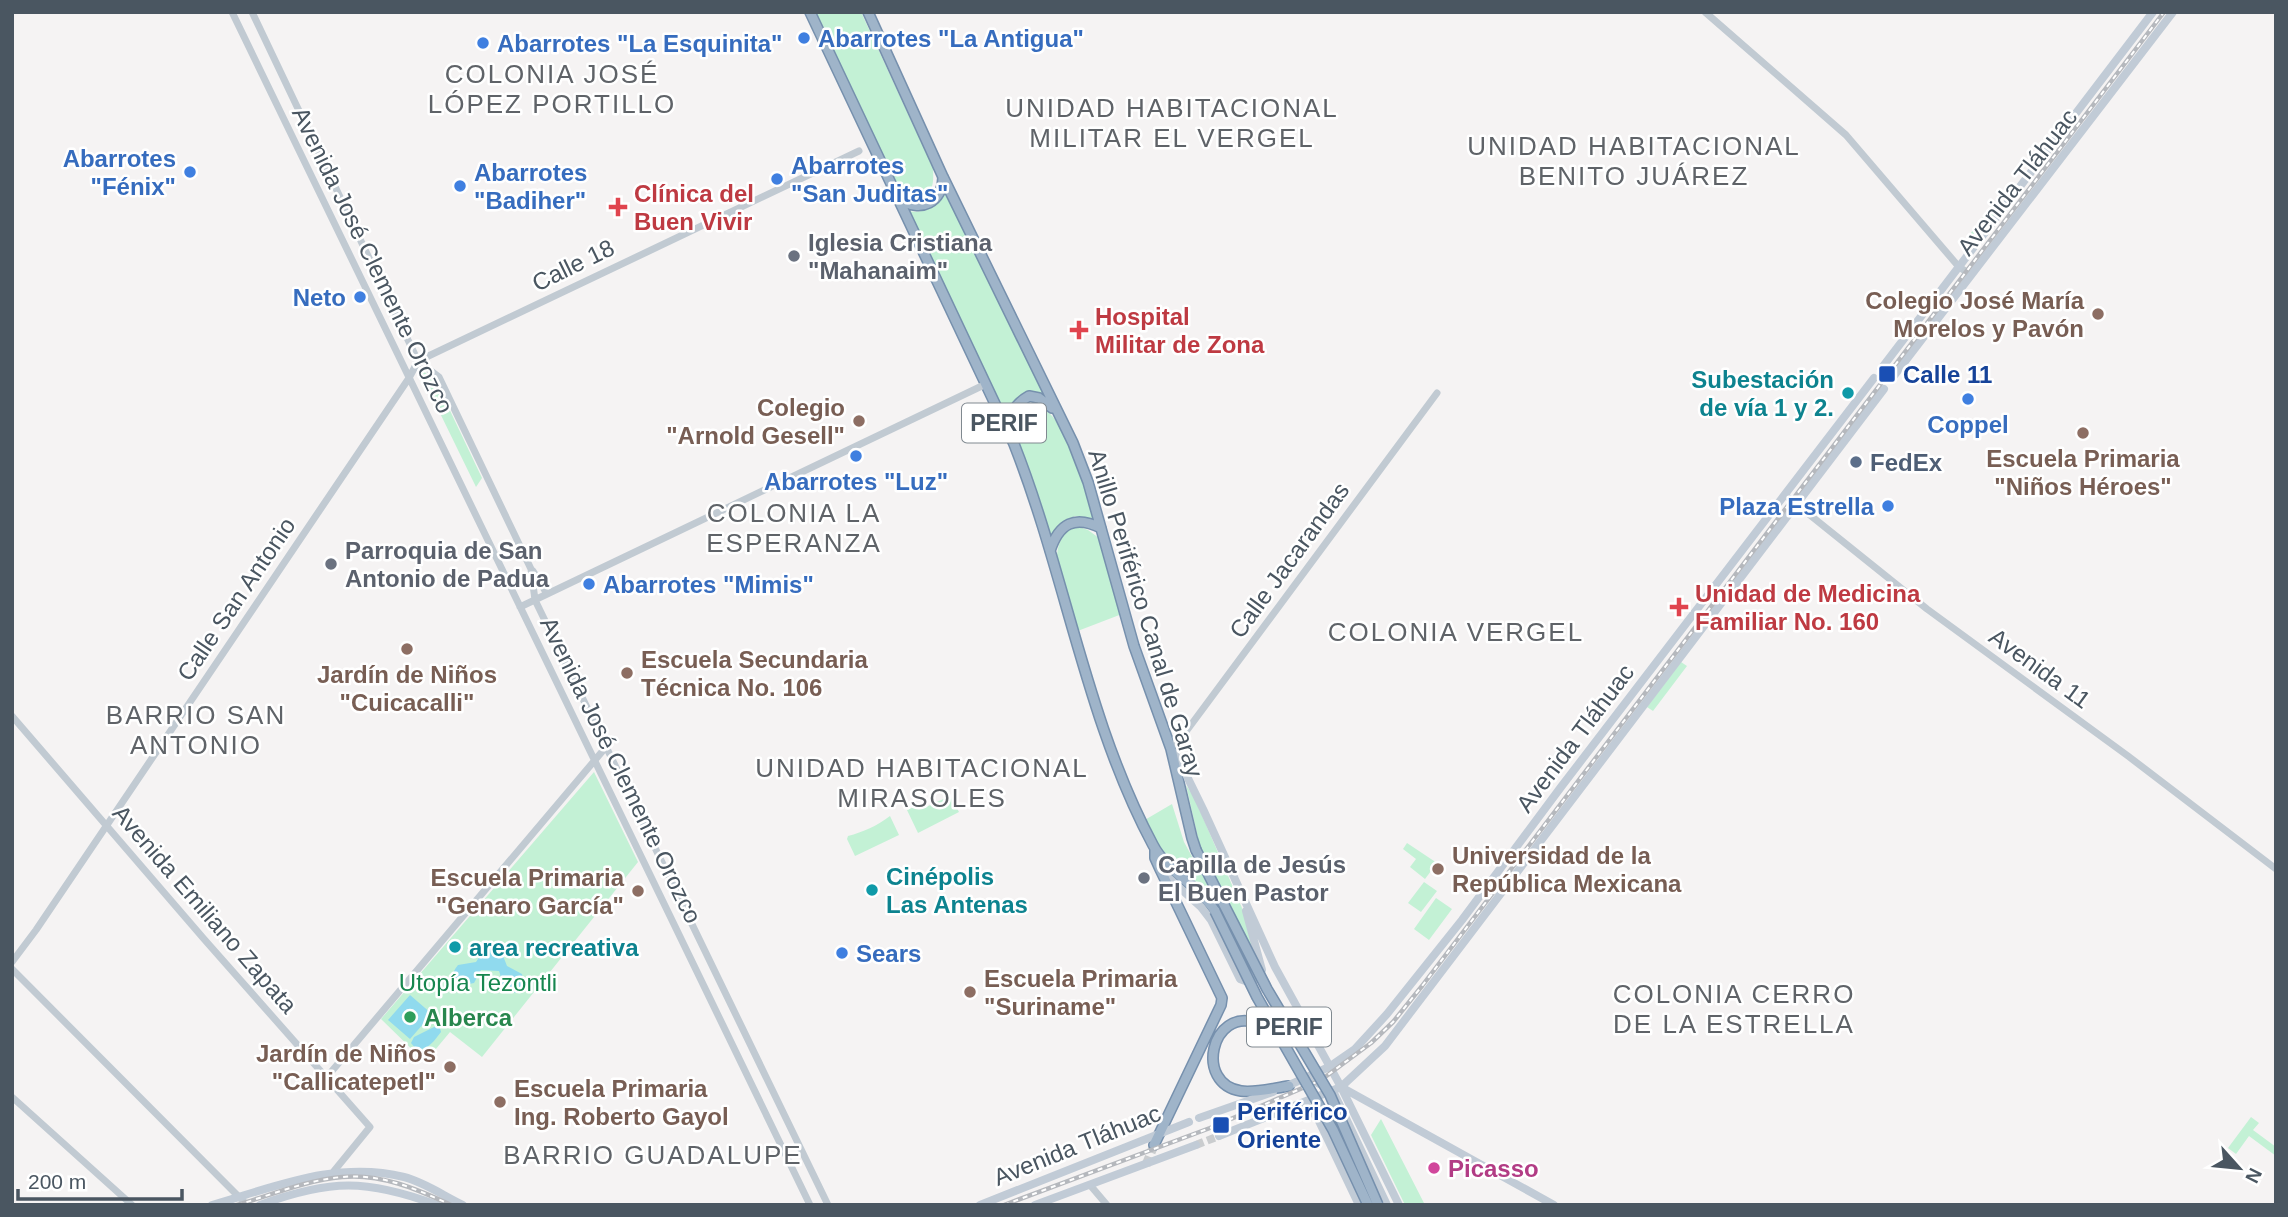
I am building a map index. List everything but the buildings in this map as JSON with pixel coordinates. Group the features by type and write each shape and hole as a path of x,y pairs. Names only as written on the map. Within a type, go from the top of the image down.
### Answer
{"highway":[{"name":"PERIF","path":"810,12 1014,444 1038,508 1113,759 1155,849 1215,911 1276,1032 1333,1130 1368,1205"},
{"name":"Anillo Periférico Canal de Garay","path":"868,12 943,177 1060,417 1088,482 1134,646 1170,748 1196,850 1267,989 1330,1096 1378,1205"},
{"path":"895,192 908,205 925,205 939,195 943,177"},
{"path":"1014,444 1010,423 1013,410 1029,396 1040,398 1049,404 1060,417"},
{"path":"1050,552 1054,539 1062,528 1069,524 1090,522 1101,528"},
{"path":"1154,1144 1221,1006 1222,998 1155,858 1155,849"},
{"path":"1276,1032 1248,1021 1235,1023 1222,1030 1213,1044 1212,1063 1218,1076 1240,1091 1289,1086"}],"main road":[{"name":"Avenida Tláhuac","path":"1881,369 2154,12"},
{"name":"Avenida Tláhuac","path":"1893,377 2173,12"},
{"name":"Avenida Tláhuac","path":"1199,1118 1308,1078 1355,1049 1404,993 1874,378"},
{"name":"Avenida Tláhuac","path":"1219,1136 1337,1089 1369,1063 1395,1033 1884,389"},
{"path":"1170,748 1179,760 1240,887 1279,975 1329,1067 1352,1131 1387,1205"},
{"path":"1160,869 1206,914 1240,979 1247,982 1259,977 1262,970 1240,887"},
{"path":"1308,1078 1337,1089 1494,1170 1553,1205"},
{"path":"1337,1089 1399,1205"},
{"path":"1305,1103 1311,1108 1328,1140 1359,1205"},
{"name":"Avenida Tláhuac","path":"980,1205 1189,1122"},
{"path":"1328,1140 1335,1129 1343,1127 1352,1131"},
{"name":"Avenida Tláhuac","path":"1035,1205 1196,1145"},
{"path":"212,1205 334,1171 359,1171 402,1177 463,1205"},
{"path":"260,1205 312,1189 345,1184 386,1188 437,1205"}],"street":[{"name":"Avenida José Clemente Orozco","path":"232,12 810,1205"},
{"name":"Avenida José Clemente Orozco","path":"252,12 418,360 439,377 531,569 535,600 828,1205"},
{"path":"1705,12 1846,135 1959,267 1970,274"},
{"name":"Calle 18","path":"418,360 859,151"},
{"path":"304,162 320,155"},
{"path":"346,247 361,240"},
{"name":"Calle San Antonio","path":"12,962 409,378 418,360"},
{"path":"520,607 986,384"},
{"name":"Calle Jacarandas","path":"1170,748 1180,741 1437,393"},
{"name":"Avenida 11","path":"1784,495 1927,609 2128,756 2276,869"},
{"path":"531,569 547,594"},
{"name":"Avenida Emiliano Zapata","path":"12,716 370,1127 334,1171"},
{"path":"326,1077 606,747"},
{"path":"678,931 692,924"},
{"path":"696,970 711,963"},
{"path":"12,969 247,1205"},
{"path":"715,1008 729,1001"},
{"path":"732,1044 746,1036"},
{"path":"12,1097 132,1205"},
{"path":"794,1172 809,1166"},
{"path":"1090,1185 1107,1205"}],"green space":[{"path":"809,12 861,12 933,168 931,188 918,202 897,193"},
{"path":"943,186 1045,397 1028,395 1007,419 903,210 917,212 929,209 939,200"},
{"path":"1993,204 2000,209 1968,251 1961,246"},
{"path":"418,368 435,379 482,478 476,487"},
{"path":"1030,408 1046,411 1062,430 1076,462 1096,523 1075,516 1060,525 1050,539 1024,465 1018,437 1019,420"},
{"path":"1074,525 1099,538 1122,614 1075,632 1061,591 1057,561 1058,547 1064,535"},
{"path":"1681,662 1687,666 1653,711 1647,707"},
{"name":"Utopía Tezontli","path":"594,772 638,862 482,1057 450,1032 425,1062 381,1019"},
{"path":"1186,785 1194,797 1242,908 1256,962 1200,847"},
{"path":"950,796 959,812 918,833 907,810 926,807"},
{"path":"1172,804 1184,842 1219,906 1158,847 1143,821"},
{"path":"890,816 899,835 855,856 848,836 870,828"},
{"path":"1407,843 1437,863 1425,879 1410,867 1416,859 1403,849"},
{"path":"1424,882 1437,891 1421,912 1408,903"},
{"path":"1436,898 1452,909 1429,940 1414,929"},
{"path":"2251,1117 2259,1123 2253,1130 2276,1147 2276,1156 2249,1136 2236,1154 2228,1148"},
{"path":"1381,1119 1425,1205 1405,1205 1371,1135"}],"water":[{"path":"486,947 500,948 507,966 522,974 524,984 517,993 502,986 499,971 481,970 474,983 459,986 454,981 453,973 458,965 476,962"},
{"name":"Alberca","path":"410,995 432,1014 410,1039 388,1020"},
{"path":"436,1026 441,1032 428,1046 417,1050 411,1043 414,1037"}],"tunnel":[{"path":"1196,1145 1219,1136"},
{"path":"1146,1165 1154,1145"}],"railway":[{"path":"1004,1205 1210,1128 1321,1080 1371,1043 1393,1022 2164,12"},
{"path":"237,1205 316,1181 356,1176 398,1184 451,1205"}],"place":[{"name":"Abarrotes \"La Antigua\"","path":"804,38"},
{"name":"Abarrotes \"La Esquinita\"","path":"483,43"},
{"name":"Abarrotes \"Fénix\"","path":"190,172"},
{"name":"Abarrotes \"San Juditas\"","path":"777,179"},
{"name":"Abarrotes \"Badiher\"","path":"460,186"},
{"name":"Clínica del Buen Vivir","path":"618,207"},
{"name":"Iglesia Cristiana \"Mahanaim\"","path":"794,256"},
{"name":"Neto","path":"360,297"},
{"name":"Colegio José María Morelos y Pavón","path":"2098,314"},
{"name":"Hospital Militar de Zona","path":"1079,330"},
{"name":"Calle 11","path":"1887,374"},
{"name":"Subestación de vía 1 y 2.","path":"1848,393"},
{"name":"Coppel","path":"1968,399"},
{"name":"Colegio \"Arnold Gesell\"","path":"859,421"},
{"name":"Escuela Primaria \"Niños Héroes\"","path":"2083,433"},
{"name":"Abarrotes \"Luz\"","path":"856,456"},
{"name":"FedEx","path":"1856,462"},
{"name":"Plaza Estrella","path":"1888,506"},
{"name":"Parroquia de San Antonio de Padua","path":"331,564"},
{"name":"Abarrotes \"Mimis\"","path":"589,584"},
{"name":"Unidad de Medicina Familiar No. 160","path":"1679,607"},
{"name":"Jardín de Niños \"Cuicacalli\"","path":"407,649"},
{"name":"Escuela Secundaria Técnica No. 106","path":"627,673"},
{"name":"Universidad de la República Mexicana","path":"1438,869"},
{"name":"Capilla de Jesús El Buen Pastor","path":"1144,878"},
{"name":"Cinépolis Las Antenas","path":"872,890"},
{"name":"Escuela Primaria \"Genaro García\"","path":"638,891"},
{"name":"area recreativa","path":"455,947"},
{"name":"Sears","path":"842,953"},
{"name":"Escuela Primaria \"Suriname\"","path":"970,992"},
{"name":"Alberca","path":"410,1017"},
{"name":"Jardín de Niños \"Callicatepetl\"","path":"450,1067"},
{"name":"Escuela Primaria Ing. Roberto Gayol","path":"500,1102"},
{"name":"Periférico Oriente","path":"1221,1125"},
{"name":"Picasso","path":"1434,1168"}],"district":[{"name":"COLONIA JOSÉ LÓPEZ PORTILLO","path":"552,88"},
{"name":"UNIDAD HABITACIONAL MILITAR EL VERGEL","path":"1172,123"},
{"name":"UNIDAD HABITACIONAL BENITO JUÁREZ","path":"1634,161"},
{"name":"COLONIA LA ESPERANZA","path":"794,528"},
{"name":"COLONIA VERGEL","path":"1456,632"},
{"name":"BARRIO SAN ANTONIO","path":"196,730"},
{"name":"UNIDAD HABITACIONAL MIRASOLES","path":"922,783"},
{"name":"COLONIA CERRO DE LA ESTRELLA","path":"1734,1009"},
{"name":"BARRIO GUADALUPE","path":"653,1155"}]}
